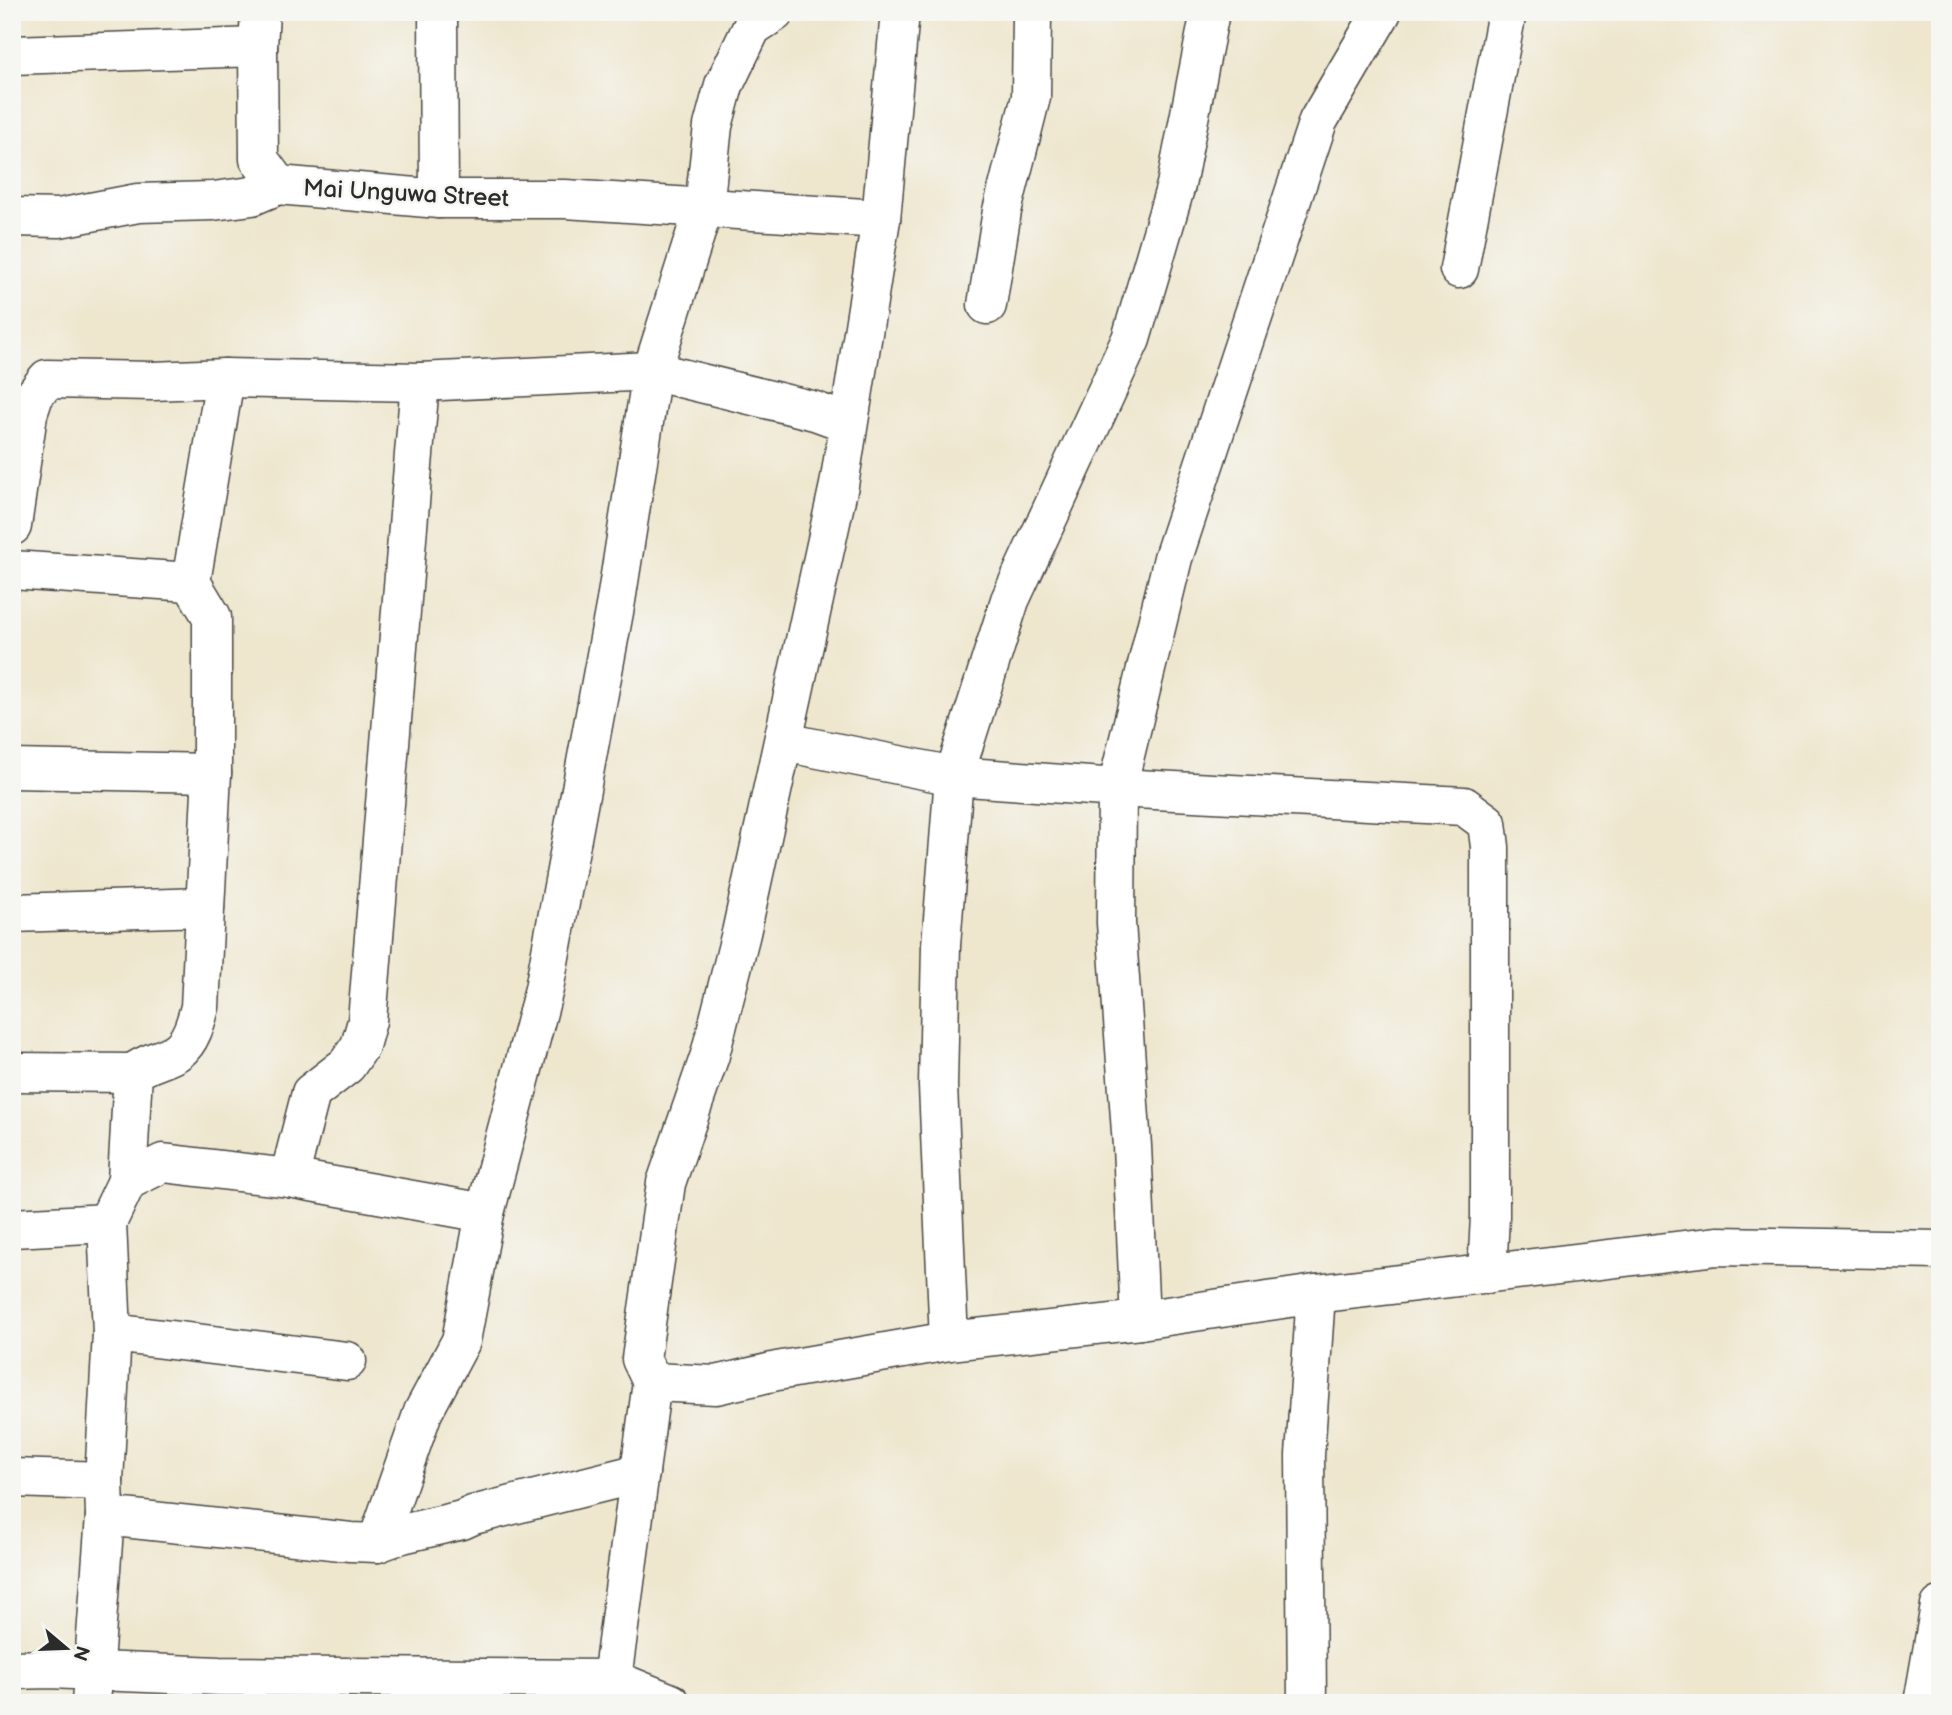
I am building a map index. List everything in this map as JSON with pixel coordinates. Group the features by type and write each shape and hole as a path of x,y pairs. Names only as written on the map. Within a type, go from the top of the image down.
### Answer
{"street":[{"path":"438,12 439,199"},
{"path":"377,1543 423,1412 461,1341 485,1213 544,989 616,601 652,371 704,207 713,126 724,85 752,27 775,12"},
{"path":"612,1679 652,1382 641,1359 666,1183 710,1055 741,933 839,485 881,219 900,12"},
{"path":"987,304 1002,211 1031,97 1031,12"},
{"path":"949,1341 938,1086 941,944 954,776 1010,600 1131,339 1176,185 1210,12"},
{"path":"1140,1320 1132,1146 1116,923 1117,788 1173,558 1318,121 1382,12"},
{"path":"1459,269 1507,12"},
{"name":"Mai Unguwa Street","path":"12,55 259,30 259,159 278,185 439,199 565,199 881,219"},
{"path":"12,217 59,218 138,203 214,201 252,196 278,185"},
{"path":"12,526 27,414 34,397 47,379 153,381 225,378 420,382 652,371 815,411 848,423"},
{"path":"12,1072 132,1073 145,1064 178,1051 195,1027 200,1007 212,773 212,617 191,582 225,378"},
{"path":"289,1178 311,1093 347,1065 360,1046 367,1021 420,382"},
{"path":"12,570 191,582"},
{"path":"784,742 954,776 1117,788 1464,806 1487,823 1490,847 1490,1216 1487,1274"},
{"path":"12,769 212,773"},
{"path":"12,913 205,906"},
{"path":"92,1688 105,1499 112,1333 107,1223 127,1181 132,1073"},
{"path":"127,1181 163,1163 289,1178 485,1213"},
{"path":"12,1228 107,1223"},
{"path":"652,1382 716,1385 777,1371 949,1341 1140,1320 1316,1294 1717,1246 1940,1250"},
{"path":"1307,1703 1305,1455 1316,1294"},
{"path":"112,1333 347,1361"},
{"path":"12,1478 105,1499 351,1542 377,1543 473,1515 640,1473"},
{"path":"1923,1703 1940,1606"},
{"path":"12,1671 49,1670 92,1688 301,1690 612,1679 671,1703"}]}
